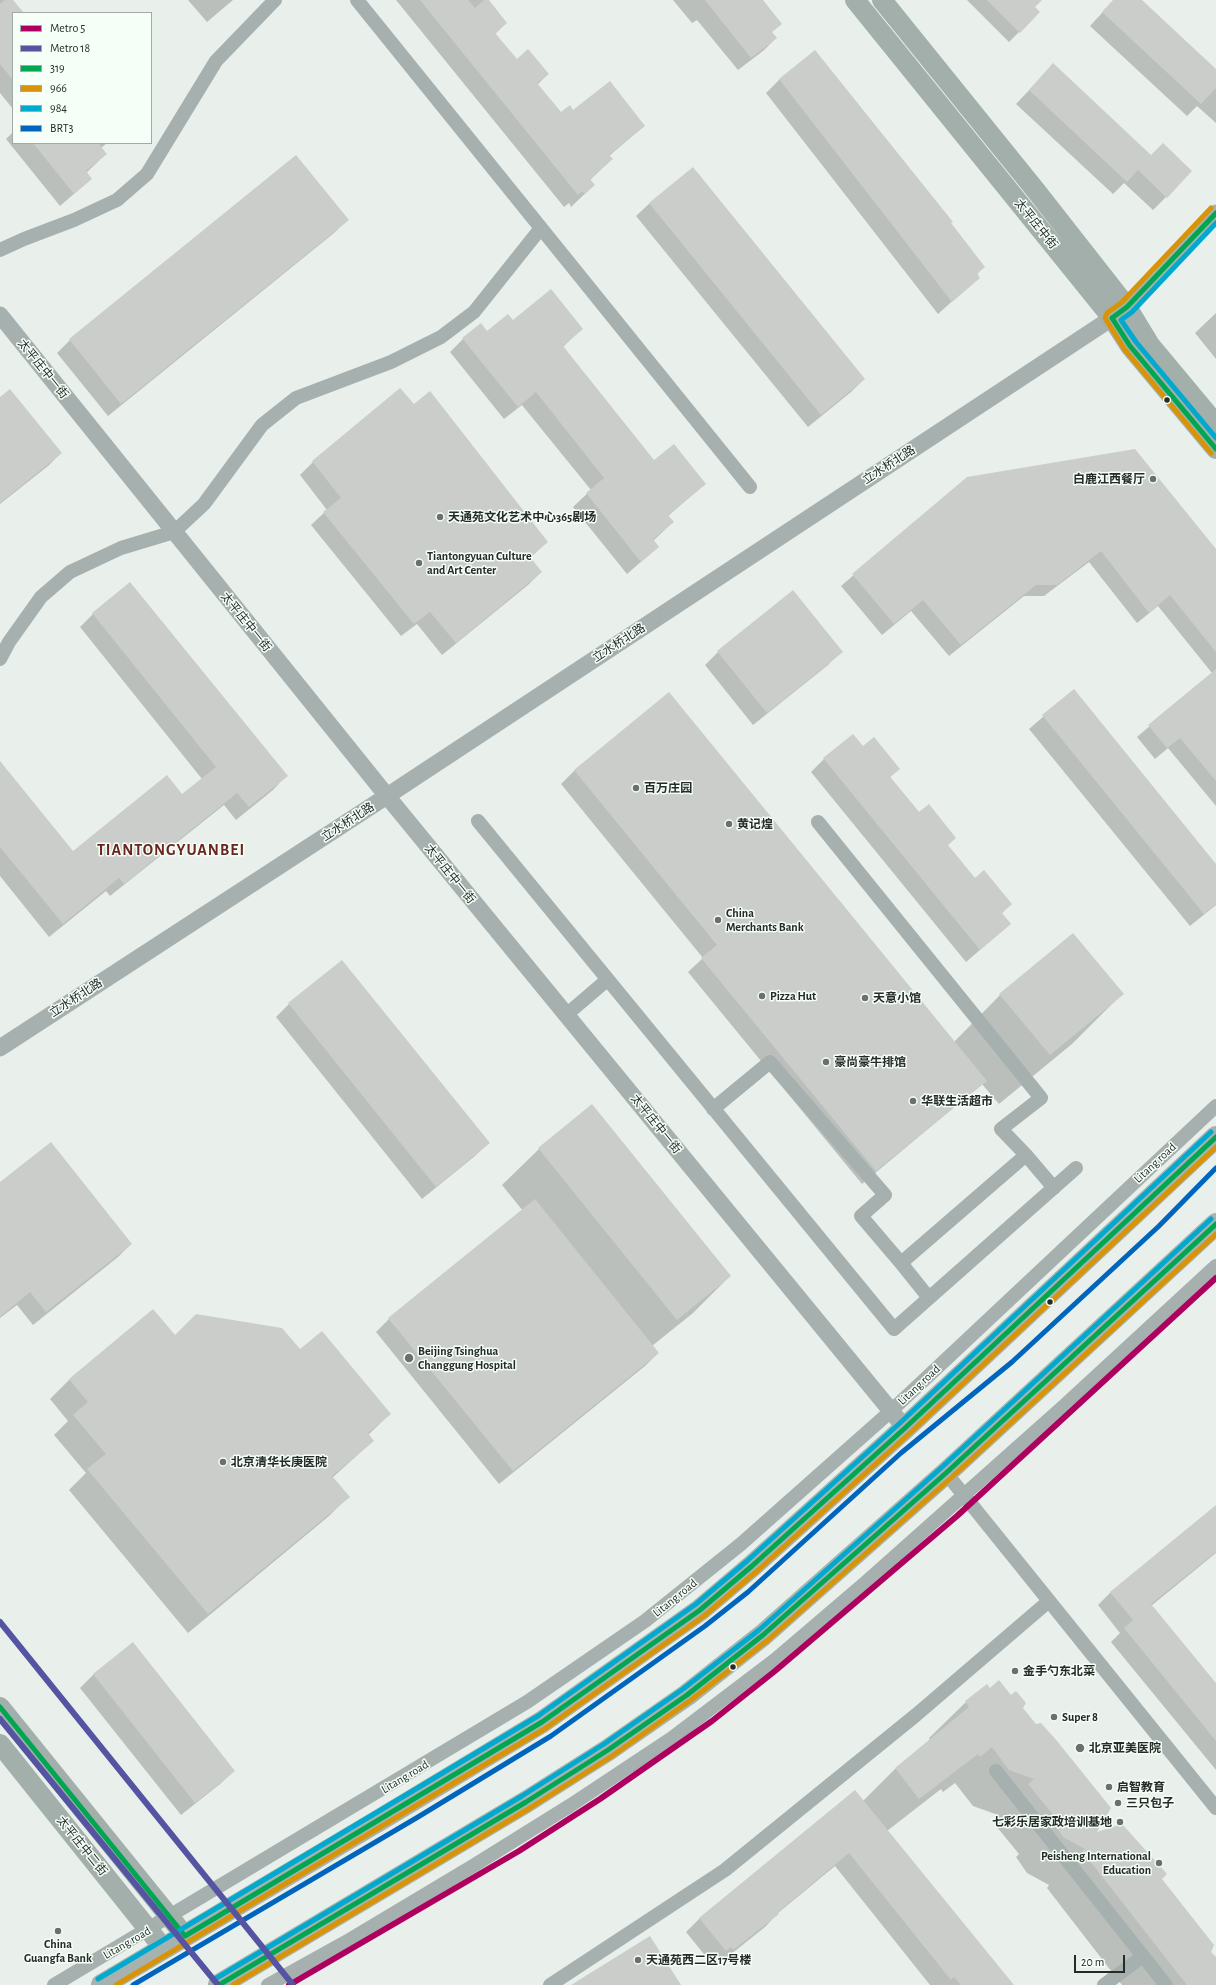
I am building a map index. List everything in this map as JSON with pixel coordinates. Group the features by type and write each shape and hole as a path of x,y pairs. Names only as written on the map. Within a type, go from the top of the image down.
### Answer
{"main road":[{"name":"太平庄中街","path":"855,0 1119,312 1150,345 1216,424"},
{"name":"太平庄中街","path":"882,0 1037,192 1119,312 1130,346 1216,449"},
{"name":"Litang road","path":"102,1985 542,1722 640,1653 711,1600 905,1428 1216,1137"},
{"path":"219,1985 526,1802 608,1750 687,1695 763,1635 946,1473 1216,1224"},
{"name":"太平庄中二街","path":"0,1707 185,1936"},
{"name":"太平庄中二街","path":"0,1744 164,1948"}],"street":[{"path":"0,250 74,220 118,200 147,174 216,61 275,0"},
{"path":"357,0 750,487"},
{"name":"立水桥北路","path":"0,1048 387,796 1119,312 1216,213"},
{"path":"0,659 9,642 41,597 70,572 121,548 174,532 204,504 262,425 296,398 391,362 441,337 474,312 541,228"},
{"name":"太平庄中一街","path":"0,316 566,1016 905,1428"},
{"path":"478,821 894,1329 1076,1168"},
{"path":"818,822 1041,1098 1001,1129 1026,1155 1054,1188"},
{"path":"566,1016 608,980"},
{"path":"713,1109 770,1062 885,1196 861,1216 929,1298"},
{"name":"Litang road","path":"54,1985 170,1918 527,1702 645,1621 741,1544 891,1411 1216,1106"},
{"path":"901,1263 1026,1155"},
{"path":"268,1985 351,1939 473,1866 571,1805 672,1738 776,1659 964,1495 1216,1266"},
{"path":"946,1473 1216,1808"},
{"path":"550,1985 725,1870 916,1715 1049,1601"},
{"path":"996,1771 1166,1985"},
{"path":"1104,1985 1143,1956"}],"building":[{"path":"5,0 13,0 23,12 12,12 12,79 0,64 0,4"},
{"path":"420,0 468,0 475,8 484,0 489,0 507,23 495,33 517,59 528,49 549,74 537,83 561,112 570,105 573,110 610,81 645,126 609,155 613,159 590,179 595,185 585,194 582,191 578,195"},
{"path":"705,0 763,0 782,24 772,32 777,38 751,58"},
{"path":"987,0 1042,0 1035,7 1040,12 1020,33"},
{"path":"1113,0 1142,0 1216,69 1216,88 1201,104 1102,12"},
{"path":"815,50 953,222 951,223 985,267 977,273 980,278 952,302 779,79"},
{"path":"1053,63 1151,155 1163,143 1192,171 1167,198 1138,170 1127,182 1029,90"},
{"path":"34,144 99,144 107,154 86,171 92,179 74,194"},
{"path":"296,155 349,220 121,404 69,339"},
{"path":"693,167 865,379 821,415 649,203"},
{"path":"551,289 583,329 563,346 654,460 674,444 706,484 668,515 674,522 653,539 659,547 641,562 586,493 604,478 536,392 518,407 462,338 481,323 487,331 508,314 513,320"},
{"path":"400,388 414,404 430,391 548,542 530,557 542,572 456,643 430,612 414,624 323,512 341,498 312,461"},
{"path":"10,389 62,453 0,503 0,397"},
{"path":"1135,449 1216,549 1216,652 1170,595 1149,613 1101,551 1057,585 1036,585 961,645 923,600 894,624 852,574 967,477"},
{"path":"130,582 288,776 249,807 237,793 124,884 119,878 63,924 0,847 0,761 73,851 167,775 182,794 216,767 92,613"},
{"path":"793,590 843,652 767,713 717,651"},
{"path":"1216,669 1216,781 1180,738 1167,748 1148,725"},
{"path":"1074,689 1216,864 1216,904 1204,914 1042,715"},
{"path":"669,692 987,1081 876,1171 701,958 717,945 574,770"},
{"path":"853,734 863,746 874,737 900,769 890,777 919,812 929,804 956,838 948,845 975,878 984,870 1012,904 1002,913 1011,924 980,950 823,758"},
{"path":"1073,933 1124,994 1050,1055 999,994"},
{"path":"342,960 490,1143 436,1187 288,1003"},
{"path":"592,1104 731,1276 677,1320 538,1148"},
{"path":"51,1142 132,1244 46,1312 30,1292 0,1317 0,1182"},
{"path":"535,1199 659,1353 513,1471 388,1318"},
{"name":"北京清华长庚医院","path":"153,1309 175,1335 196,1314 282,1328 300,1349 322,1331 391,1414 368,1433 374,1441 332,1476 350,1497 208,1614 87,1469 106,1454 73,1415 88,1402 69,1379"},
{"path":"1216,1505 1216,1552 1151,1604 1216,1683 1216,1741 1124,1628 1133,1620 1110,1592"},
{"path":"133,1642 235,1771 195,1803 93,1674"},
{"path":"999,1680 1011,1695 1016,1691 1026,1703 1023,1708 1036,1724 1041,1723 1057,1741 1111,1808 1097,1832 1122,1824 1167,1874 1162,1879 1214,1945 1211,1952 1216,1957 1216,1985 1187,1985 1082,1851 1085,1849 1063,1837 1052,1820 1055,1817 1028,1784 1034,1779 1009,1770 992,1747 980,1757 978,1754 919,1799 895,1768 969,1707 965,1701 987,1684 990,1688"},
{"path":"855,1790 1014,1985 961,1985 954,1977 951,1980 849,1853 778,1912 779,1914 733,1950 731,1947 726,1951 699,1918"},
{"name":"天通苑西二区17号楼","path":"650,1936 681,1985 571,1985"}],"metro line":[{"name":"5","path":"289,1985 519,1851 600,1799 712,1721 775,1671 957,1516 1216,1278"},
{"name":"18","path":"0,1622 293,1985"},
{"name":"18","path":"0,1719 218,1985"}],"transit line":[{"name":"966","path":"1211,208 1122,302 1107,313 1105,318 1125,350 1211,453"},
{"name":"319","path":"1216,213 1127,307 1112,318 1130,346 1216,449"},
{"name":"984","path":"1216,223 1132,312 1121,320 1136,342 1216,438"},
{"name":"984","path":"98,1979 538,1716 696,1604 747,1561 900,1423 1211,1132"},
{"name":"319","path":"0,1707 185,1936 542,1722 700,1610 752,1566 905,1428 1216,1137"},
{"name":"966","path":"116,1985 546,1728 704,1616 757,1571 910,1433 1216,1147"},
{"name":"BRT3","path":"133,1985 418,1817 551,1736 705,1626 748,1592 901,1453 1012,1362 1159,1226 1216,1168"},
{"name":"984","path":"215,1979 522,1796 604,1744 683,1689 759,1630 941,1468 1211,1219"},
{"name":"319","path":"219,1985 526,1802 608,1750 687,1695 763,1635 946,1473 1216,1224"},
{"name":"966","path":"233,1985 530,1808 612,1756 691,1700 768,1640 951,1478 1216,1234"}],"place":[{"name":"白鹿江西餐厅","path":"1153,479"},
{"name":"天通苑文化艺术中心365剧场","path":"440,517"},
{"name":"Tiantongyuan Culture and Art Center","path":"419,563"},
{"name":"百万庄园","path":"636,788"},
{"name":"黄记煌","path":"729,824"},
{"name":"China Merchants Bank","path":"718,920"},
{"name":"Pizza Hut","path":"762,996"},
{"name":"天意小馆","path":"865,998"},
{"name":"豪尚豪牛排馆","path":"826,1062"},
{"name":"华联生活超市","path":"913,1101"},
{"name":"Beijing Tsinghua Changgung Hospital","path":"409,1358"},
{"name":"北京清华长庚医院","path":"223,1462"},
{"name":"金手勺东北菜","path":"1015,1671"},
{"name":"Super 8","path":"1054,1717"},
{"name":"北京亚美医院","path":"1080,1748"},
{"name":"启智教育","path":"1109,1787"},
{"name":"三只包子","path":"1118,1803"},
{"name":"七彩乐居家政培训基地","path":"1120,1822"},
{"name":"Peisheng International Education","path":"1159,1863"},
{"name":"China Guangfa Bank","path":"58,1931"},
{"name":"天通苑西二区17号楼","path":"638,1960"}],"district":[{"name":"TIANTONGYUANBEI","path":"171,850"}]}
